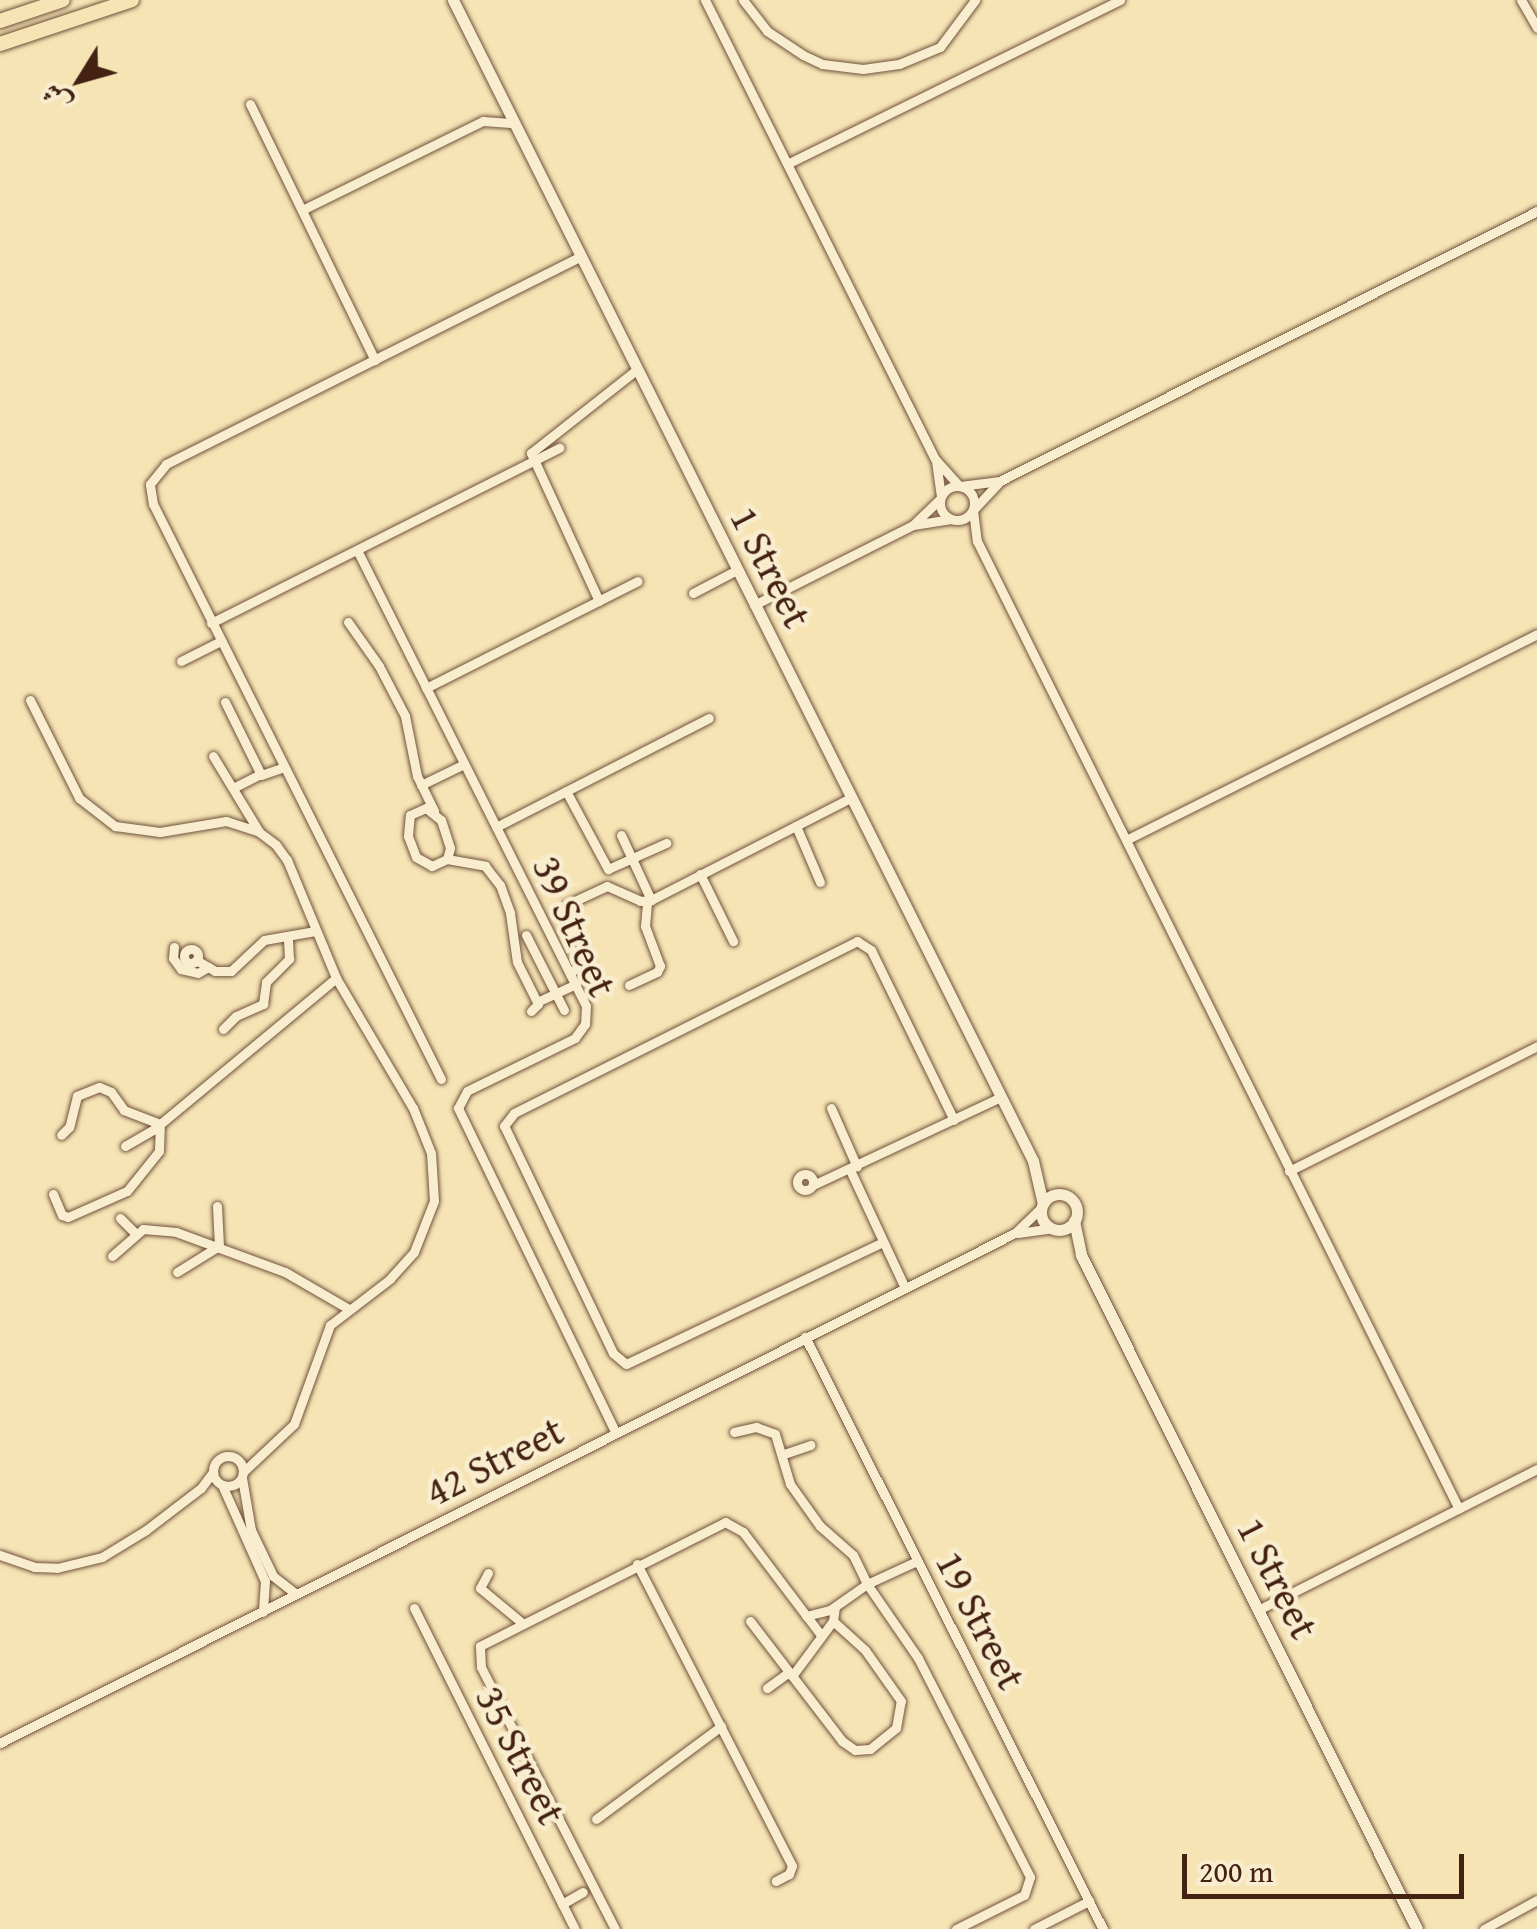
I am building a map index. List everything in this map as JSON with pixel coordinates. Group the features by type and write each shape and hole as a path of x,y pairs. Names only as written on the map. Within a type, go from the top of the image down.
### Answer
{"main road":[{"path":"0,21 64,0"},
{"path":"0,44 132,0"}],"street":[{"name":"1 Street","path":"453,0 1033,1161 1061,1194"},
{"path":"704,0 935,459 972,494 977,541 1459,1508"},
{"path":"742,0 767,30 803,56 822,64 863,69 899,64 940,48 974,0"},
{"path":"789,163 1120,0"},
{"path":"1521,0 1537,28"},
{"path":"250,104 375,360"},
{"path":"302,210 483,121 514,123"},
{"path":"913,525 941,497 960,486 1000,481 1537,211"},
{"path":"441,1079 150,498 152,477 162,466 580,257"},
{"path":"599,601 532,462 536,446 636,370"},
{"path":"212,623 559,448"},
{"path":"935,459 943,513 977,541"},
{"path":"754,605 913,525 964,519 1000,481"},
{"name":"39 Street","path":"356,550 586,1006 581,1032 467,1090 459,1101 459,1114 616,1433"},
{"path":"693,593 736,570"},
{"path":"426,688 638,582"},
{"path":"348,622 379,666 405,716 421,785 447,833 448,859"},
{"path":"1128,839 1537,634"},
{"path":"181,662 221,641"},
{"path":"30,700 79,798 115,826 160,832 226,822 259,832"},
{"path":"225,702 260,774"},
{"path":"496,827 709,718"},
{"path":"201,1488 232,1486 294,1424 308,1394 322,1339 347,1308 390,1279 414,1252 430,1219 435,1177 424,1129 336,978 287,860 259,832 235,786 213,756"},
{"path":"464,764 421,785 410,815 408,836 416,857 432,866 448,859 474,861 494,874 506,898 517,962 534,1006 576,984"},
{"path":"235,786 284,767"},
{"path":"566,791 606,868 611,870 666,843"},
{"path":"570,972 589,962 564,910 566,905 607,886 649,900 850,798"},
{"path":"410,815 422,808 434,811"},
{"path":"796,826 820,882"},
{"path":"621,835 649,900 645,926 660,966 657,972 630,984"},
{"path":"700,874 733,940"},
{"path":"208,967 198,973 181,969 173,958 173,946 185,953 194,950 196,960 230,972 264,940 316,931"},
{"path":"526,935 564,1010"},
{"path":"223,1029 236,1016 263,1004 266,982 289,958 288,936"},
{"path":"883,1242 626,1364 613,1354 504,1126 514,1113 857,942 871,950 954,1120"},
{"path":"124,1146 160,1124 336,978"},
{"path":"1289,1171 1537,1046"},
{"path":"60,1135 69,1127 77,1096 91,1088 106,1088 124,1110 160,1124"},
{"path":"813,1185 1001,1097"},
{"path":"830,1108 905,1288"},
{"path":"53,1194 66,1218 127,1191 158,1155 160,1124"},
{"name":"1 Street","path":"1033,1161 1043,1205"},
{"path":"1061,1194 1074,1202 1074,1221 1054,1228 1042,1218 1043,1205 1061,1194"},
{"name":"42 Street","path":"0,1743 1015,1233 1043,1205"},
{"path":"217,1206 219,1246"},
{"path":"120,1218 136,1234"},
{"name":"1 Street","path":"1074,1221 1080,1256"},
{"path":"112,1256 143,1228 162,1230 219,1246 285,1272 347,1308"},
{"name":"1 Street","path":"1054,1228 1080,1256 1417,1929"},
{"name":"42 Street","path":"1015,1233 1054,1228"},
{"path":"177,1272 219,1246"},
{"name":"19 Street","path":"805,1337 1103,1929"},
{"path":"734,1432 769,1429 784,1454 790,1484 820,1526 853,1555 866,1584 918,1658 1030,1877 1024,1895 956,1929"},
{"path":"784,1454 810,1444"},
{"path":"0,1555 34,1567 91,1561 146,1530 201,1488 220,1459 259,1456"},
{"path":"238,1460 243,1475 244,1510 255,1540 273,1576 296,1594"},
{"path":"1258,1610 1537,1470"},
{"path":"214,1472 264,1580 263,1612"},
{"path":"614,1929 588,1890 478,1660 485,1640 718,1524 732,1524 821,1636"},
{"path":"806,1616 835,1606 866,1584 917,1561"},
{"path":"637,1564 792,1866 789,1874 776,1880"},
{"path":"488,1573 480,1588 520,1622"},
{"path":"767,1688 790,1674 833,1621 835,1606"},
{"name":"35 Street","path":"414,1608 575,1929"},
{"path":"750,1621 848,1746 870,1749 896,1728 903,1708 898,1694 856,1639 833,1621"},
{"path":"596,1820 721,1726"},
{"path":"562,1904 588,1890"},
{"path":"1484,1929 1537,1900"},
{"path":"1034,1929 1089,1901"}]}
